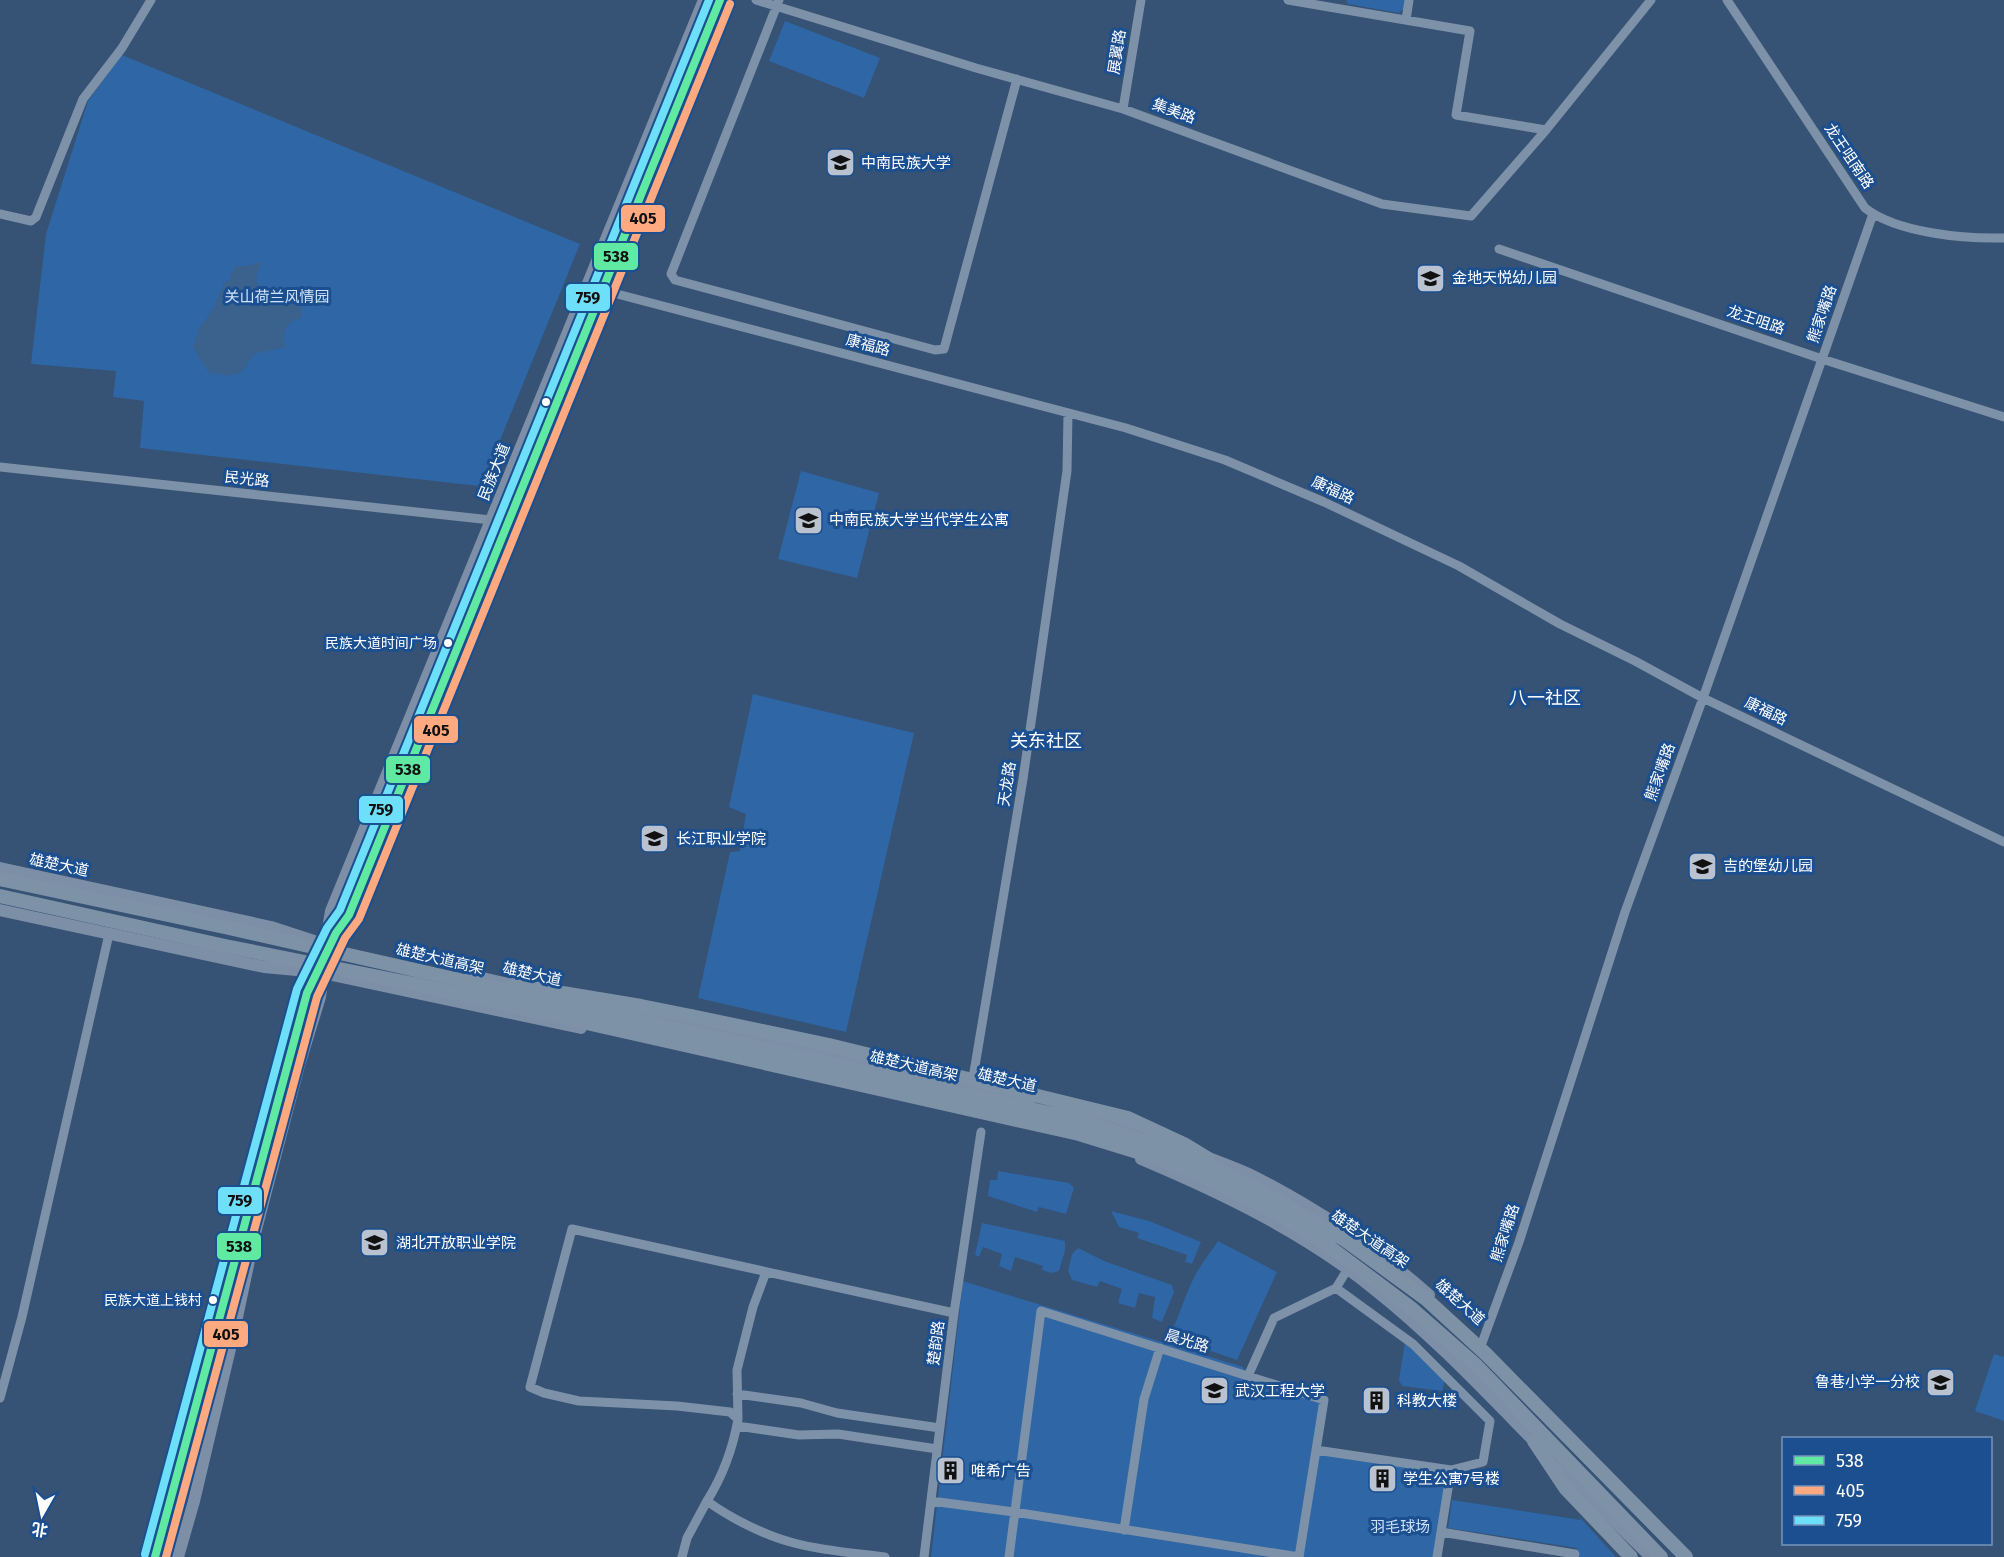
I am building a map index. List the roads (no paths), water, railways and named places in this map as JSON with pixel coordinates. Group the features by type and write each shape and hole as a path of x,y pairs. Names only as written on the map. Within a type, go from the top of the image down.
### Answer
{"highway":[{"name":"雄楚大道高架","path":"0,879 241,930 1084,1121 1199,1161 1263,1192 1345,1239 1426,1299 1486,1354 1686,1557"},
{"name":"雄楚大道高架","path":"0,896 225,946 460,994 1079,1134 1202,1175 1271,1210 1323,1242 1410,1307 1476,1365 1661,1557"},
{"path":"514,985 641,1006 840,1048 1128,1118 1184,1143 1263,1192"},
{"path":"1534,1441 1566,1489 1631,1557"}],"main road":[{"name":"民族大道","path":"155,1557 304,1003 325,958 331,911 704,0"},
{"name":"民族大道","path":"328,946 349,915 720,0"},
{"name":"雄楚大道","path":"0,868 271,927 328,946 514,985 1090,1115 1151,1135 1253,1176 1327,1217 1408,1276 1482,1343 1694,1557"},
{"path":"0,910 264,967 320,972 701,1054 1081,1141 1134,1157 1201,1184 1277,1225 1328,1256 1363,1281 1451,1356 1651,1557"},
{"name":"民族大道","path":"178,1557 194,1501 254,1237 320,997 320,972"},
{"path":"1363,1281 1356,1273 1356,1262 1360,1256 1369,1253 1382,1256"}],"street":[{"path":"0,214 31,221 36,217 83,99 122,48 151,0"},
{"name":"集美路","path":"756,0 778,3 976,68 1124,109 1382,204 1471,216 1546,130"},
{"name":"展翼路","path":"1124,109 1141,0"},
{"path":"1288,0 1339,4 1470,32 1456,115 1546,130 1651,0"},
{"path":"1406,20 1409,0"},
{"name":"龙王咀南路","path":"1727,0 1865,208 1873,214 1909,228 1963,237 2004,238"},
{"path":"778,3 671,274 675,280 935,350 944,349 1017,79"},
{"name":"熊家嘴路","path":"1482,1343 1519,1242 1625,912 1703,698 1873,214"},
{"name":"龙王咀路","path":"1499,249 2004,417"},
{"name":"康福路","path":"602,290 1126,428 1225,460 1324,502 1459,566 1560,624 1703,698 2004,842"},
{"name":"天龙路","path":"971,1087 1023,779 1067,471 1068,413"},
{"name":"民光路","path":"0,467 491,520"},
{"path":"0,1398 22,1317 109,934"},
{"name":"楚韵路","path":"924,1557 954,1313 981,1132"},
{"path":"937,1449 838,1434 799,1435 737,1423 730,1412 676,1406 579,1401 544,1393 530,1387 572,1229 954,1313"},
{"path":"682,1557 687,1538 718,1484 737,1423 737,1370 753,1307 766,1272"},
{"path":"1248,1376 1274,1318 1336,1288 1344,1275"},
{"path":"931,1501 1299,1557 1316,1450 1451,1470 1484,1462 1490,1421 1413,1344 1336,1288"},
{"name":"晨光路","path":"1014,1512 1041,1311 1324,1400 1316,1450"},
{"path":"1124,1530 1144,1399 1160,1348"},
{"path":"737,1394 801,1403 837,1413 940,1428"},
{"path":"1437,1557 1451,1470"},
{"path":"706,1502 720,1511 792,1543 885,1557"},
{"path":"1009,1557 1014,1512"},
{"path":"1441,1532 1575,1554"}],"place":[{"name":"中南民族大学","path":"840,163"},
{"name":"金地天悦幼儿园","path":"1431,278"},
{"name":"中南民族大学当代学生公寓","path":"808,520"},
{"name":"民族大道时间广场","path":"448,643"},
{"name":"长江职业学院","path":"655,839"},
{"name":"吉的堡幼儿园","path":"1702,866"},
{"name":"湖北开放职业学院","path":"375,1243"},
{"name":"民族大道上钱村","path":"213,1300"},
{"name":"鲁巷小学一分校","path":"1941,1382"},
{"name":"武汉工程大学","path":"1214,1391"},
{"name":"科教大楼","path":"1376,1401"},
{"name":"唯希广告","path":"950,1471"},
{"name":"学生公寓7号楼","path":"1382,1479"}],"district":[{"name":"八一社区","path":"1545,698"},
{"name":"关东社区","path":"1046,741"}],"park label":[{"name":"关山荷兰风情园","path":"277,297"},
{"name":"羽毛球场","path":"1400,1527"}]}
